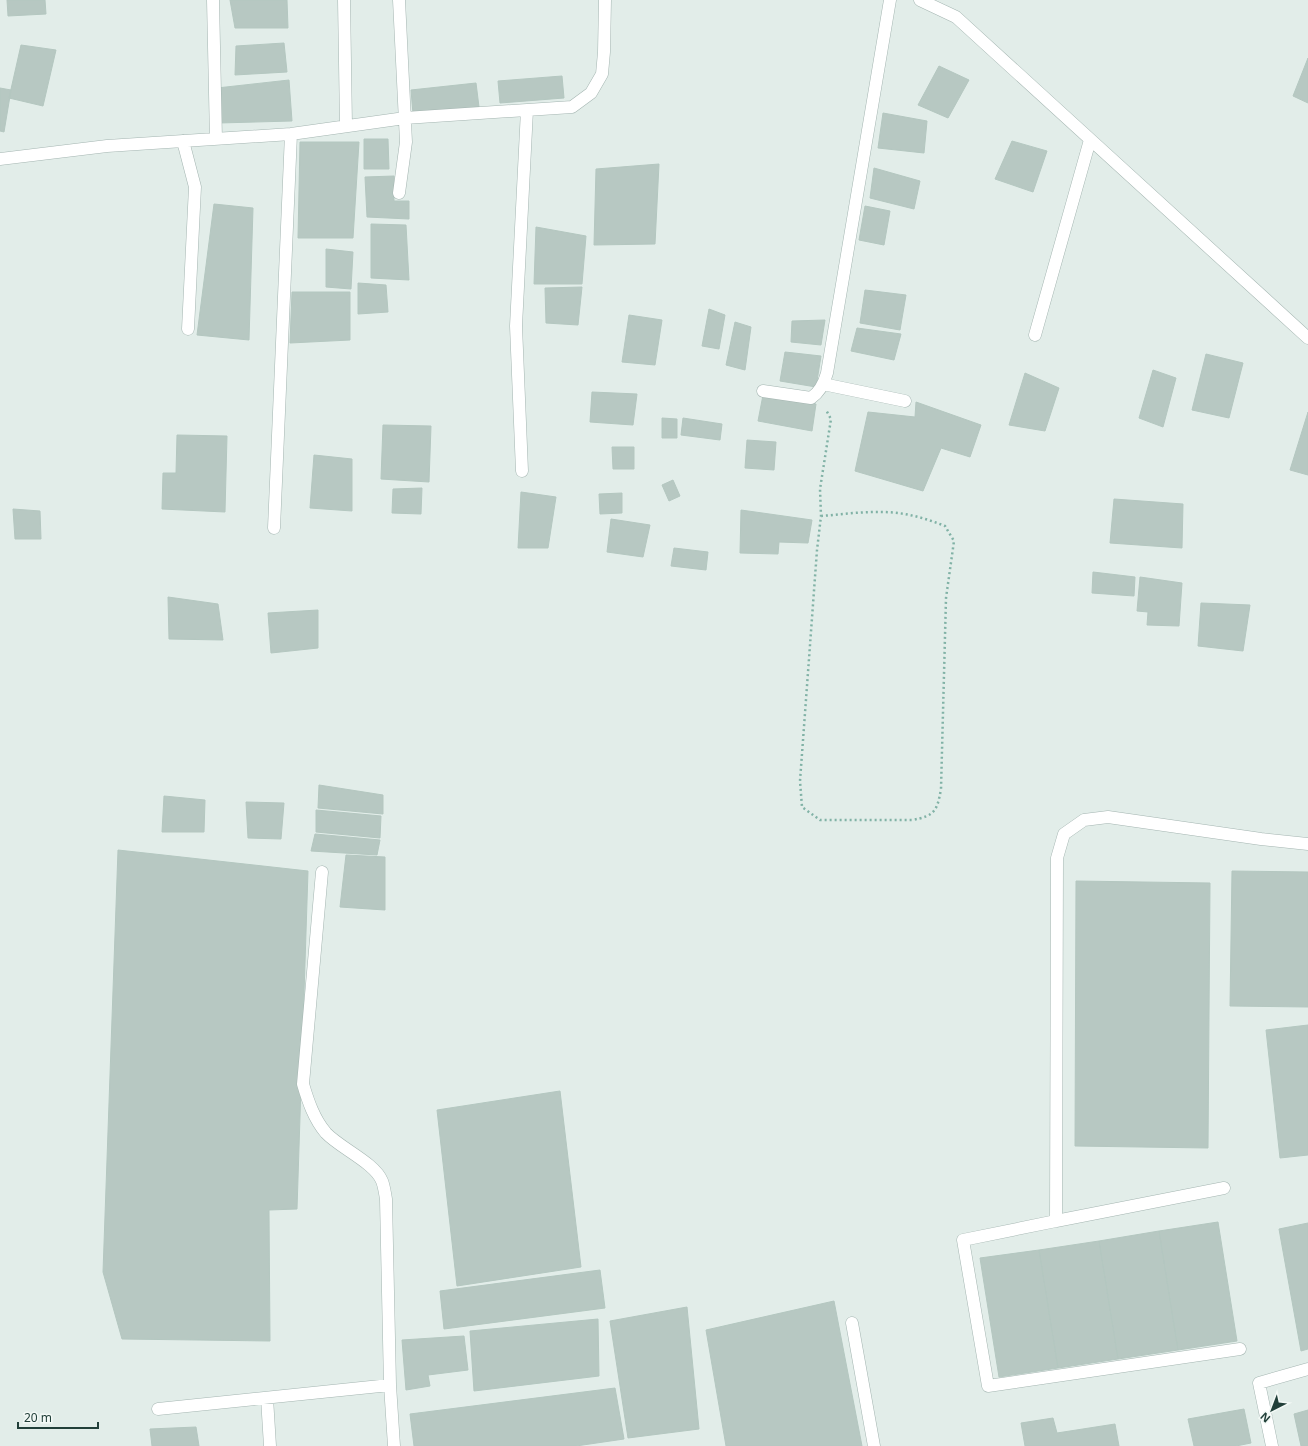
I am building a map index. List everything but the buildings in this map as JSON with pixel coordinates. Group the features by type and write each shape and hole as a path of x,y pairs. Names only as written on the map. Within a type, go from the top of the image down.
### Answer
{"street":[{"path":"213,0 216,139"},
{"path":"344,0 346,125"},
{"path":"399,0 406,142 399,193"},
{"path":"0,159 107,146 291,134 346,125 405,118 572,107 591,93 602,74 605,0"},
{"path":"763,391 810,398 820,389 827,373 890,0"},
{"path":"920,0 923,0 956,17 1308,338"},
{"path":"522,471 516,326 527,110"},
{"path":"274,528 291,134"},
{"path":"1035,335 1090,140"},
{"path":"183,141 195,188 188,329"},
{"path":"820,389 905,402"},
{"path":"1056,1221 1057,858 1064,834 1084,820 1108,817 1261,839 1308,844"},
{"path":"322,872 303,1084 310,1108 326,1133 347,1151 372,1168 382,1180 386,1199 390,1385 394,1446"},
{"path":"1224,1188 963,1240 988,1386 1240,1349"},
{"path":"852,1323 874,1446"},
{"path":"1272,1446 1259,1383 1308,1369"},
{"path":"158,1409 390,1385"},
{"path":"267,1398 270,1446"}],"path":[{"path":"820,389 831,419 820,489 821,516 817,550 800,781 802,807 820,820 898,820 927,817 937,806 941,789 946,598 954,540 945,526 898,513 881,512 821,516"}]}
